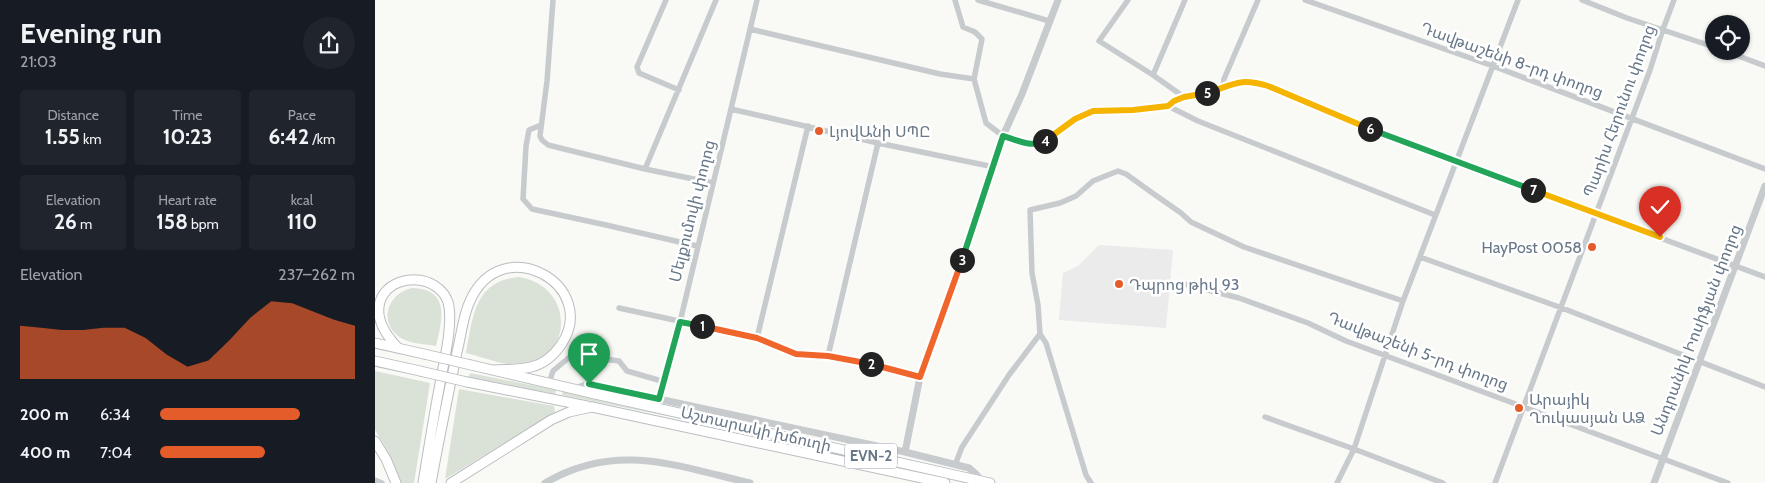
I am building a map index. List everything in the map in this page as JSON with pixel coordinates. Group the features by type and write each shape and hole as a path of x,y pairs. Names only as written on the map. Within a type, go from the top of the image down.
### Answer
{"main road":[{"path":"431,483 449,391 470,301 481,284 491,275 513,267 537,270 548,276 563,295 569,308 570,320 567,334 556,352 542,363 532,367 493,370"},
{"path":"397,348 381,322 379,312 385,293 390,287 403,280 417,279 432,283 444,294 448,301 449,334 423,483"},
{"name":"Աշտարակի խճուղի","path":"375,343 986,482"},
{"name":"Աշտարակի խճուղի","path":"375,361 945,483"},
{"path":"451,483 551,420 569,412 592,407"},
{"path":"756,442 759,430"},
{"path":"375,441 386,459 396,483"}],"street":[{"path":"553,0 547,81 540,136 542,140 548,145 713,183"},
{"path":"666,0 637,70 639,73 679,90"},
{"path":"645,168 716,0"},
{"name":"Մելքումովի փողոց","path":"659,399 680,322 757,0"},
{"path":"955,0 963,27 975,32 982,39 973,79 986,123 1003,136 1038,145 1075,119 1093,111 1133,110 1168,106 1198,121 1435,215"},
{"path":"978,0 1049,21"},
{"path":"905,452 920,377 956,279 1003,136 1022,94 1058,0"},
{"path":"1128,0 1099,41 1184,97"},
{"path":"1153,75 1185,0"},
{"path":"1223,86 1223,79 1258,0"},
{"name":"Դավթաշենի 8-րդ փողոց","path":"1305,0 1493,66 1765,169"},
{"path":"1337,483 1354,449 1403,301 1518,0"},
{"path":"1582,0 1627,18 1705,44"},
{"name":"Պարիս Հերունու փողոց","path":"1495,483 1597,214 1674,0"},
{"path":"750,28 940,74 973,79"},
{"path":"1749,60 1765,66"},
{"path":"1168,106 1184,97 1214,91 1223,86 1238,82 1253,82 1268,86 1345,119 1765,277"},
{"path":"731,109 878,143 994,167"},
{"path":"541,125 529,130 526,146 523,199 532,209 697,246"},
{"path":"757,338 808,126"},
{"path":"828,356 878,143"},
{"path":"1091,483 1086,474 1045,343 1039,334 1038,305 1032,273 1030,210 1059,203 1075,196 1093,181 1118,171 1126,174 1191,222 1244,247 1403,301"},
{"name":"Անդրանիկ Իոսիֆյան փողոց","path":"1654,483 1765,186"},
{"path":"1420,257 1561,308 1765,387"},
{"name":"Դավթաշենի 5-րդ փողոց","path":"1180,283 1239,298 1308,323 1346,341 1386,354 1728,483"},
{"path":"619,308 757,338 796,354 828,356 866,363 920,377"},
{"path":"955,465 962,448 1009,375 1039,334"},
{"path":"549,383 553,371 572,355 619,362 627,371 665,382"},
{"path":"575,389 589,384 905,452 973,471 986,482"},
{"path":"1265,417 1443,483"},
{"path":"545,483 569,471 589,464 621,459 653,461 751,483"},
{"path":"375,480 381,483"}],"shaded area":[{"path":"1099,245 1173,250 1166,328 1059,320 1063,273 1078,266"},
{"path":"519,277 537,283 550,294 558,307 561,322 559,337 551,350 539,360 522,365 501,363 466,353 474,314 484,293 504,280"},
{"path":"412,288 433,294 438,300 441,316 436,346 405,340 394,332 389,325 389,309 392,302 404,291"},
{"path":"375,371 430,383 414,483 401,483 389,453 375,430"},
{"path":"470,373 556,390 555,394 469,377"},
{"path":"459,389 554,406 555,412 445,479"},
{"path":"563,391 628,404 747,432 562,395"}],"place":[{"name":"ԼյովԱնի ՍՊԸ","path":"819,131"},
{"name":"HayPost 0058","path":"1592,247"},
{"name":"Դպրոց թիվ 93","path":"1119,284"},
{"name":"Արայիկ Ղուկասյան ԱՁ","path":"1519,408"}],"route":[{"path":"589,384 659,399 680,322 757,338 796,354 828,356 866,363 920,377 956,279 1003,136 1038,145 1075,119 1093,111 1133,110 1168,106 1184,97 1214,91 1223,86 1238,82 1253,82 1268,86 1419,148 1660,237"}]}
